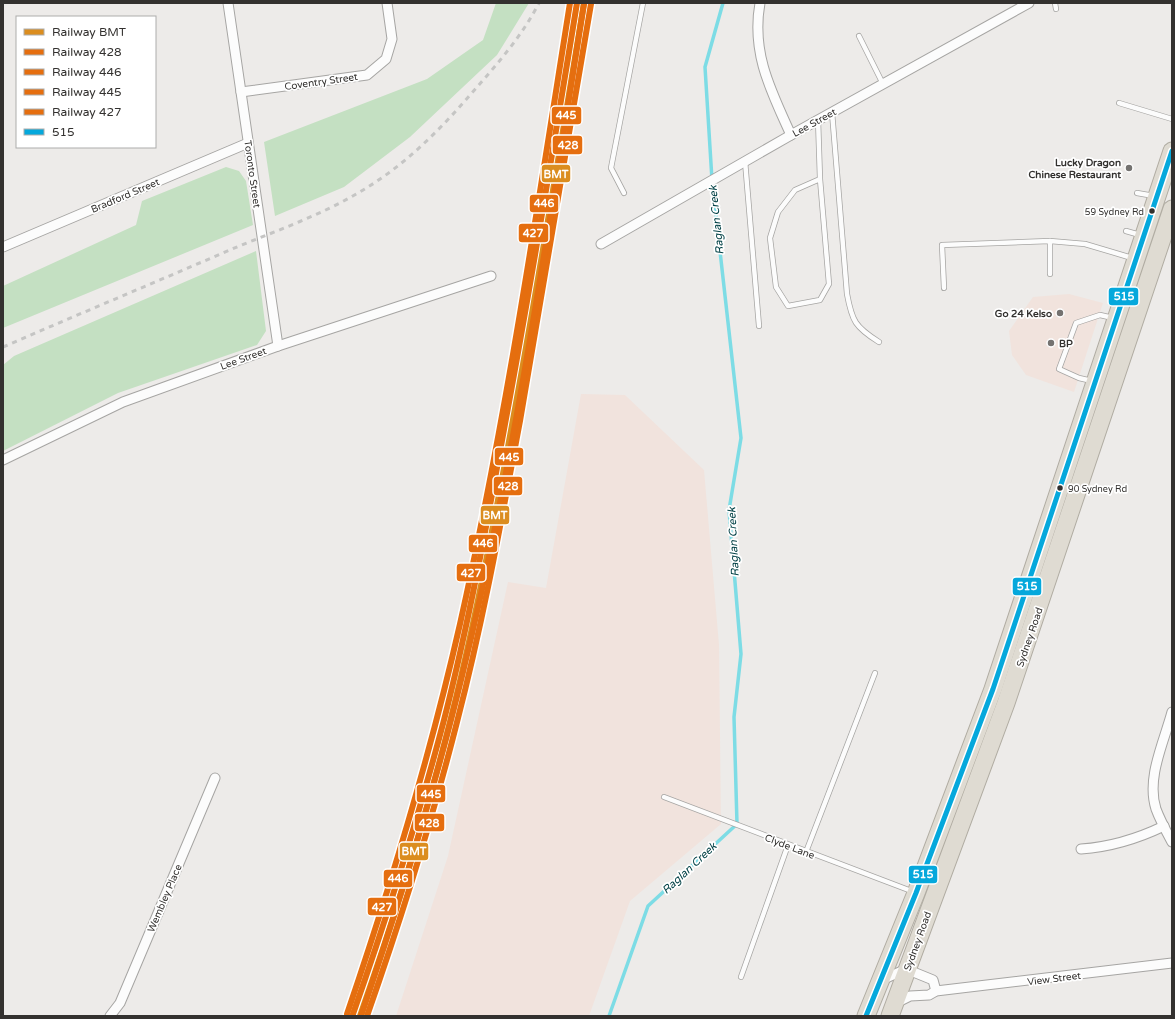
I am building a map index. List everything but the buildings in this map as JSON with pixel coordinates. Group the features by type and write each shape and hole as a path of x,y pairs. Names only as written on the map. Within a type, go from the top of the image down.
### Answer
{"highway":[{"name":"Sydney Road","path":"866,1016 916,893 993,689 1172,151"},
{"name":"Sydney Road","path":"892,1010 1006,704 1172,209"}],"street":[{"name":"Toronto Street","path":"228,3 278,346"},
{"name":"Coventry Street","path":"241,92 367,75 386,59 392,39 387,3"},
{"path":"760,3 758,18 758,47 765,74 790,135"},
{"name":"Lee Street","path":"601,244 818,119 1029,3"},
{"name":"Bradford Street","path":"3,248 248,143"},
{"name":"Lee Street","path":"3,460 123,402 278,346 491,276"},
{"path":"1172,712 1154,779 1155,803 1172,842"},
{"name":"Wembley Place","path":"110,1016 120,1003 215,778"},
{"path":"1081,849 1106,846 1134,840 1164,826"},
{"name":"View Street","path":"892,1010 910,996 929,995 936,991 1172,963"},
{"path":"879,981 906,969 933,980 936,991"}],"lane":[{"path":"624,193 611,168 644,3"},
{"path":"1055,3 1056,9"},
{"path":"859,36 883,84"},
{"path":"1119,103 1172,119"},
{"path":"832,112 851,315 863,332 879,342"},
{"path":"818,119 820,180 829,284 820,300 788,306 776,288 770,238 778,212 795,190 820,180"},
{"path":"745,161 759,326"},
{"path":"1137,192 1157,197"},
{"path":"1126,231 1144,236"},
{"path":"944,288 942,245 1050,241 1085,244 1136,260"},
{"path":"1050,241 1050,274"},
{"path":"1094,382 1079,378 1059,369 1076,323 1100,315 1116,318"},
{"path":"806,852 875,673"},
{"name":"Clyde Lane","path":"664,797 916,893"},
{"path":"742,977 788,845"}],"shaded area":[{"name":"BP","path":"1069,294 1103,303 1074,392 1026,375 1012,355 1009,331 1033,297"},
{"path":"581,394 625,395 704,470 719,645 721,824 630,901 589,1016 396,1016 448,856 508,582 546,588"}],"green space":[{"path":"496,3 529,3 497,55 410,137 344,187 275,216 264,142 427,79 483,40"},
{"path":"226,167 239,171 246,181 253,225 3,328 3,286 136,225 142,201"},
{"path":"256,251 266,331 257,345 118,393 3,451 3,365 14,356"}],"waterway":[{"name":"Raglan Creek","path":"609,1016 648,906 737,824 734,717 741,654 729,510 741,438 712,180 705,67 723,3"}],"railway":[{"path":"3,347 280,230 358,193 392,171 422,145 450,117 511,47 526,26 539,3"}],"rail line":[{"name":"427","path":"347,1014 379,917 423,771 460,624 477,547 520,314 570,3"},
{"name":"446","path":"353,1014 413,831 444,720 462,646 515,371 577,3"},
{"name":"BMT","path":"360,1016 420,833 468,648 491,537 522,372 584,3"},
{"name":"445","path":"361,1016 389,932 428,805 462,676 481,593 499,509 530,342 584,4"},
{"name":"428","path":"367,1016 427,833 475,647 520,421 591,4"}],"transit line":[{"name":"515","path":"866,1016 916,893 993,689 1172,151"}],"place":[{"name":"Lucky Dragon Chinese Restaurant","path":"1129,168"},
{"name":"59 Sydney Rd","path":"1152,211"},
{"name":"Go 24 Kelso","path":"1060,313"},
{"name":"BP","path":"1051,343"},
{"name":"90 Sydney Rd","path":"1060,488"}]}
